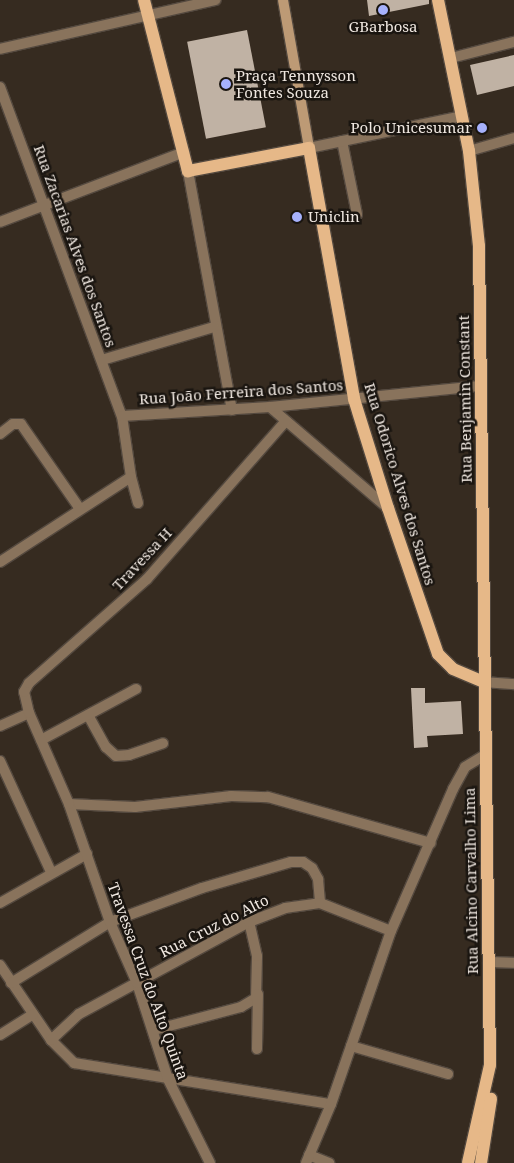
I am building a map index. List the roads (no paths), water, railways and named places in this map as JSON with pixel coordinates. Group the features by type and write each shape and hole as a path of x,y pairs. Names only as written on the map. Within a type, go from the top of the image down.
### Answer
{"main road":[{"path":"144,0 188,172 309,148 283,0"},
{"name":"Rua Benjamin Constant","path":"438,0 469,151 479,246 484,682"},
{"name":"Rua Odorico Alves dos Santos","path":"309,148 354,399 388,508 438,654 453,669 484,682"},
{"name":"Rua Alcino Carvalho Lima","path":"481,1163 490,1111 484,682"},
{"name":"Rua Alcino Carvalho Lima","path":"468,1163 489,1079"}],"street":[{"path":"0,49 216,0"},
{"path":"450,58 514,42"},
{"name":"Rua Zacarias Alves dos Santos","path":"0,86 122,416 130,477 138,503"},
{"path":"309,148 462,116"},
{"path":"469,151 514,138"},
{"path":"342,141 357,214"},
{"path":"0,222 184,152"},
{"path":"188,172 214,327 232,410"},
{"path":"102,360 214,327"},
{"name":"Rua João Ferreira dos Santos","path":"122,416 270,407 482,386"},
{"path":"270,407 388,508"},
{"name":"Travessa H","path":"41,740 29,713 24,692 29,683 146,579 286,421"},
{"path":"0,434 14,424 21,424 27,430 80,509"},
{"path":"0,562 130,477"},
{"path":"484,682 514,684"},
{"path":"41,740 136,689"},
{"path":"0,726 29,713"},
{"path":"88,715 106,747 116,756 129,755 163,743"},
{"name":"Travessa Cruz do Alto Quinta","path":"41,740 69,804 110,922 137,983 154,1030 168,1079 210,1163"},
{"path":"329,1163 308,1159 332,1104 391,931 465,767 485,755"},
{"path":"0,761 51,872"},
{"path":"69,804 135,807 231,796 268,797 430,843"},
{"path":"0,903 51,872 86,854"},
{"path":"11,983 110,922 202,888 297,861 308,864 315,873 320,902 391,931"},
{"name":"Rua Cruz do Alto","path":"51,1040 79,1014 248,922 285,908 320,902"},
{"path":"248,922 257,956 257,1049"},
{"path":"488,962 514,963"},
{"path":"0,965 51,1040 74,1063 332,1104"},
{"path":"154,1030 248,1005 258,994"},
{"path":"0,1035 33,1014"},
{"path":"351,1046 448,1074"}],"place":[{"name":"GBarbosa","path":"383,10"},
{"name":"Praça Tennysson Fontes Souza","path":"226,84"},
{"name":"Polo Unicesumar","path":"482,128"},
{"name":"Uniclin","path":"297,217"}]}
